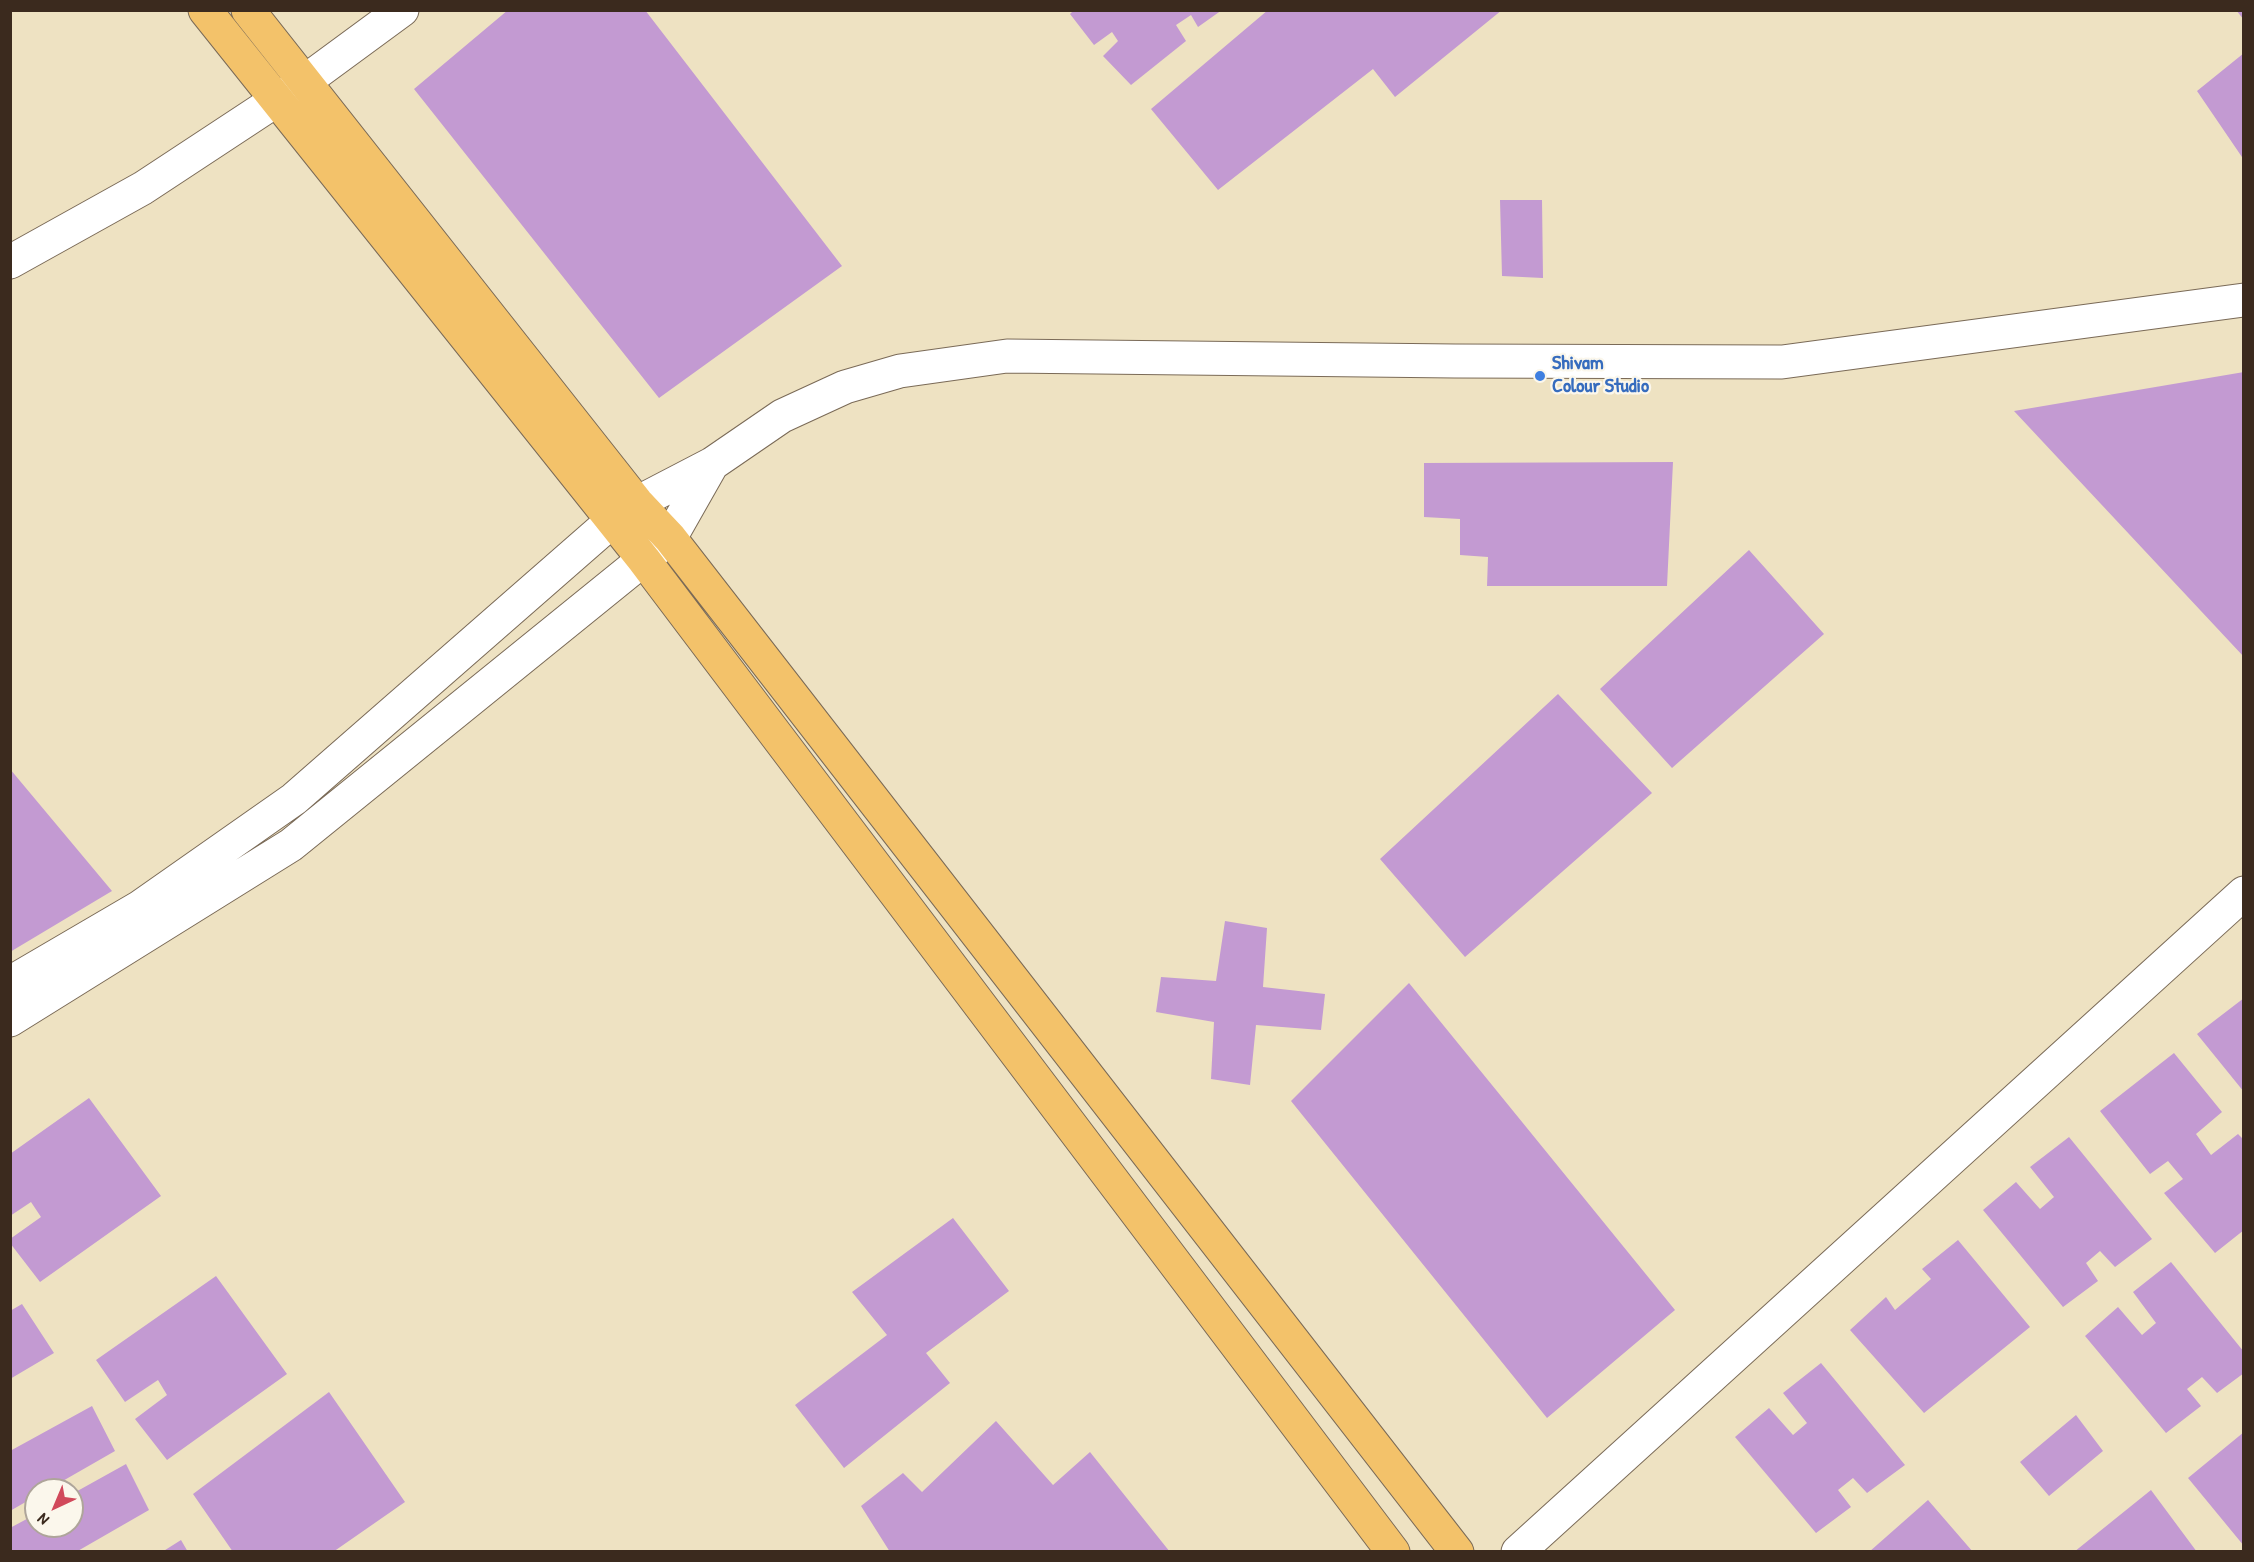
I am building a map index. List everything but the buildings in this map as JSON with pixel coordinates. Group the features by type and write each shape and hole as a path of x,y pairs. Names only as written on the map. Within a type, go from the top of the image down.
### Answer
{"main road":[{"path":"205,10 276,100 625,512 670,538 1457,1551"},
{"path":"248,10 625,512 644,560 1393,1551"}],"street":[{"path":"10,262 143,188 304,82 402,10"},
{"path":"10,983 140,907 294,799 625,512 712,464 782,416 845,387 900,371 1007,356 1782,362 2244,300"},
{"path":"10,1020 291,845 670,538 712,464"},
{"path":"1518,1551 2244,893"}],"place":[{"name":"Shivam Colour Studio","path":"1540,376"}]}
